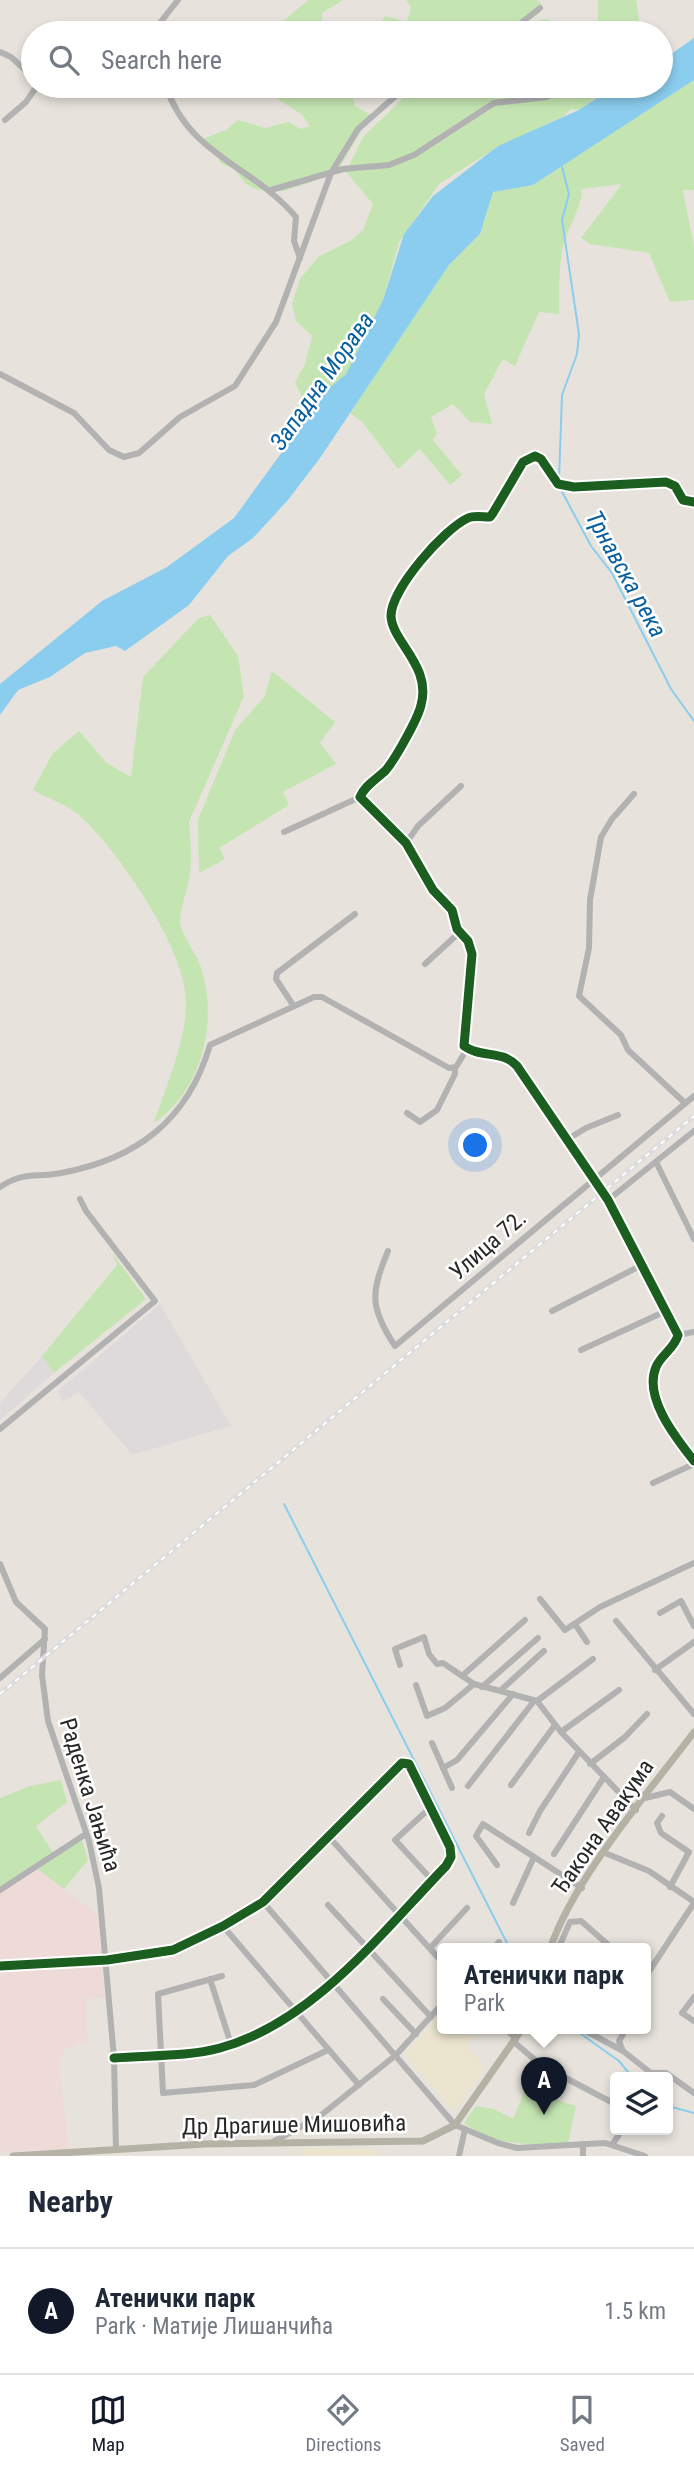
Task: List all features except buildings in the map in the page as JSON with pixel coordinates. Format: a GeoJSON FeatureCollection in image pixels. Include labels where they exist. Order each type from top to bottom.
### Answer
{"type":"FeatureCollection","features":[{"type":"Feature","properties":{"kind":"main road","name":"Ђакона Авакума"},"geometry":{"type":"LineString","coordinates":[[553,1943],[561,1923],[605,1853],[694,1732]]}},
{"type":"Feature","properties":{"kind":"main road","name":"Др Драгише Мишовића"},"geometry":{"type":"LineString","coordinates":[[13,2156],[271,2143],[413,2143],[435,2137],[455,2124],[519,2034]]}},
{"type":"Feature","properties":{"kind":"street"},"geometry":{"type":"LineString","coordinates":[[161,21],[178,0]]}},
{"type":"Feature","properties":{"kind":"street"},"geometry":{"type":"LineString","coordinates":[[520,21],[540,8]]}},
{"type":"Feature","properties":{"kind":"street"},"geometry":{"type":"LineString","coordinates":[[0,52],[21,66]]}},
{"type":"Feature","properties":{"kind":"street"},"geometry":{"type":"LineString","coordinates":[[5,120],[29,98]]}},
{"type":"Feature","properties":{"kind":"street"},"geometry":{"type":"LineString","coordinates":[[171,98],[181,121],[196,138],[271,190],[296,217],[294,241],[300,260]]}},
{"type":"Feature","properties":{"kind":"street"},"geometry":{"type":"LineString","coordinates":[[0,374],[78,416],[114,453],[134,456],[170,424],[239,382],[276,322],[331,173],[358,130],[394,98]]}},
{"type":"Feature","properties":{"kind":"street"},"geometry":{"type":"LineString","coordinates":[[271,190],[331,173],[404,159],[494,103],[538,98]]}},
{"type":"Feature","properties":{"kind":"street"},"geometry":{"type":"LineString","coordinates":[[284,832],[360,797],[387,769],[421,705],[423,687],[416,664],[395,630],[391,618],[404,586],[434,545],[468,518],[489,517],[528,458],[535,456],[541,459],[561,484],[574,487],[666,482],[675,486],[683,500],[694,502]]}},
{"type":"Feature","properties":{"kind":"street"},"geometry":{"type":"LineString","coordinates":[[406,843],[418,826],[461,786]]}},
{"type":"Feature","properties":{"kind":"street"},"geometry":{"type":"LineString","coordinates":[[634,794],[612,819],[601,838],[590,900],[589,948],[579,996],[621,1035],[628,1050],[685,1103]]}},
{"type":"Feature","properties":{"kind":"street"},"geometry":{"type":"LineString","coordinates":[[360,797],[406,843],[433,890],[452,911],[460,932],[468,941],[472,954],[464,1041],[467,1049]]}},
{"type":"Feature","properties":{"kind":"street"},"geometry":{"type":"LineString","coordinates":[[293,1005],[276,979],[277,973],[355,914]]}},
{"type":"Feature","properties":{"kind":"street"},"geometry":{"type":"LineString","coordinates":[[425,964],[460,932]]}},
{"type":"Feature","properties":{"kind":"street"},"geometry":{"type":"LineString","coordinates":[[0,1187],[15,1177],[61,1173],[137,1146],[168,1123],[189,1096],[198,1082],[210,1045],[293,1005],[322,997],[454,1069]]}},
{"type":"Feature","properties":{"kind":"street"},"geometry":{"type":"LineString","coordinates":[[407,1113],[420,1122],[431,1116],[467,1049]]}},
{"type":"Feature","properties":{"kind":"street"},"geometry":{"type":"LineString","coordinates":[[467,1049],[510,1059],[608,1200],[678,1335]]}},
{"type":"Feature","properties":{"kind":"street","name":"Улица 72."},"geometry":{"type":"LineString","coordinates":[[388,1251],[375,1283],[373,1301],[395,1346],[694,1096]]}},
{"type":"Feature","properties":{"kind":"street"},"geometry":{"type":"LineString","coordinates":[[568,1139],[592,1125],[618,1115]]}},
{"type":"Feature","properties":{"kind":"street"},"geometry":{"type":"LineString","coordinates":[[608,1200],[694,1130]]}},
{"type":"Feature","properties":{"kind":"street"},"geometry":{"type":"LineString","coordinates":[[656,1162],[694,1239]]}},
{"type":"Feature","properties":{"kind":"street"},"geometry":{"type":"LineString","coordinates":[[0,1429],[155,1301],[86,1211],[80,1199]]}},
{"type":"Feature","properties":{"kind":"street"},"geometry":{"type":"LineString","coordinates":[[552,1311],[642,1265]]}},
{"type":"Feature","properties":{"kind":"street"},"geometry":{"type":"LineString","coordinates":[[581,1350],[666,1311]]}},
{"type":"Feature","properties":{"kind":"street"},"geometry":{"type":"LineString","coordinates":[[653,1483],[694,1462],[671,1429],[656,1394],[656,1366],[678,1335],[694,1332]]}},
{"type":"Feature","properties":{"kind":"street"},"geometry":{"type":"LineString","coordinates":[[540,1599],[563,1629],[600,1607],[694,1563]]}},
{"type":"Feature","properties":{"kind":"street","name":"Раденка Јањића"},"geometry":{"type":"LineString","coordinates":[[0,1564],[16,1602],[44,1629],[42,1675],[48,1721],[86,1834],[99,1888],[114,2058],[116,2150]]}},
{"type":"Feature","properties":{"kind":"street"},"geometry":{"type":"LineString","coordinates":[[660,1613],[681,1601],[694,1626]]}},
{"type":"Feature","properties":{"kind":"street"},"geometry":{"type":"LineString","coordinates":[[462,1676],[525,1620]]}},
{"type":"Feature","properties":{"kind":"street"},"geometry":{"type":"LineString","coordinates":[[616,1621],[654,1670],[694,1714]]}},
{"type":"Feature","properties":{"kind":"street"},"geometry":{"type":"LineString","coordinates":[[575,1624],[587,1642]]}},
{"type":"Feature","properties":{"kind":"street"},"geometry":{"type":"LineString","coordinates":[[400,1665],[395,1649],[424,1637],[433,1660],[478,1685],[536,1701],[590,1764],[636,1810]]}},
{"type":"Feature","properties":{"kind":"street"},"geometry":{"type":"LineString","coordinates":[[416,1685],[426,1716],[445,1708],[538,1638]]}},
{"type":"Feature","properties":{"kind":"street"},"geometry":{"type":"LineString","coordinates":[[0,1677],[45,1639]]}},
{"type":"Feature","properties":{"kind":"street"},"geometry":{"type":"LineString","coordinates":[[654,1670],[694,1642]]}},
{"type":"Feature","properties":{"kind":"street"},"geometry":{"type":"LineString","coordinates":[[501,1690],[544,1651]]}},
{"type":"Feature","properties":{"kind":"street"},"geometry":{"type":"LineString","coordinates":[[468,1786],[536,1701],[593,1659]]}},
{"type":"Feature","properties":{"kind":"street"},"geometry":{"type":"LineString","coordinates":[[561,1732],[619,1690]]}},
{"type":"Feature","properties":{"kind":"street"},"geometry":{"type":"LineString","coordinates":[[443,1768],[457,1760],[513,1694]]}},
{"type":"Feature","properties":{"kind":"street"},"geometry":{"type":"LineString","coordinates":[[590,1764],[625,1737],[647,1714]]}},
{"type":"Feature","properties":{"kind":"street"},"geometry":{"type":"LineString","coordinates":[[511,1785],[555,1725]]}},
{"type":"Feature","properties":{"kind":"street"},"geometry":{"type":"LineString","coordinates":[[432,1743],[452,1788]]}},
{"type":"Feature","properties":{"kind":"street"},"geometry":{"type":"LineString","coordinates":[[529,1833],[540,1811],[579,1752]]}},
{"type":"Feature","properties":{"kind":"street"},"geometry":{"type":"LineString","coordinates":[[0,1966],[107,1960],[173,1950],[223,1926],[263,1902],[405,1762],[414,1772],[451,1853],[449,1861],[367,1947],[295,2011],[248,2038],[205,2051],[114,2058]]}},
{"type":"Feature","properties":{"kind":"street"},"geometry":{"type":"LineString","coordinates":[[554,1854],[604,1777]]}},
{"type":"Feature","properties":{"kind":"street"},"geometry":{"type":"LineString","coordinates":[[645,1798],[670,1792],[694,1809]]}},
{"type":"Feature","properties":{"kind":"street"},"geometry":{"type":"LineString","coordinates":[[431,1807],[396,1840],[432,1880]]}},
{"type":"Feature","properties":{"kind":"street"},"geometry":{"type":"LineString","coordinates":[[662,1816],[657,1824],[660,1831],[689,1852],[670,1887]]}},
{"type":"Feature","properties":{"kind":"street"},"geometry":{"type":"LineString","coordinates":[[497,1865],[476,1836],[483,1824],[582,1888]]}},
{"type":"Feature","properties":{"kind":"street"},"geometry":{"type":"LineString","coordinates":[[0,1890],[86,1834]]}},
{"type":"Feature","properties":{"kind":"street"},"geometry":{"type":"LineString","coordinates":[[329,1837],[437,1956]]}},
{"type":"Feature","properties":{"kind":"street"},"geometry":{"type":"LineString","coordinates":[[605,1853],[649,1871],[694,1903],[651,1969]]}},
{"type":"Feature","properties":{"kind":"street"},"geometry":{"type":"LineString","coordinates":[[513,1903],[534,1857]]}},
{"type":"Feature","properties":{"kind":"street"},"geometry":{"type":"LineString","coordinates":[[263,1902],[455,2124],[507,2146],[545,2152],[583,2144],[612,2145],[629,2153],[645,2156]]}},
{"type":"Feature","properties":{"kind":"street"},"geometry":{"type":"LineString","coordinates":[[328,1905],[431,2017]]}},
{"type":"Feature","properties":{"kind":"street"},"geometry":{"type":"LineString","coordinates":[[430,1948],[467,1908]]}},
{"type":"Feature","properties":{"kind":"street"},"geometry":{"type":"LineString","coordinates":[[561,1943],[570,1922],[580,1921],[606,1943]]}},
{"type":"Feature","properties":{"kind":"street"},"geometry":{"type":"LineString","coordinates":[[223,1926],[359,2085]]}},
{"type":"Feature","properties":{"kind":"street"},"geometry":{"type":"LineString","coordinates":[[222,1976],[158,1994],[163,2093],[254,2085],[328,2050]]}},
{"type":"Feature","properties":{"kind":"street"},"geometry":{"type":"LineString","coordinates":[[210,1979],[231,2044]]}},
{"type":"Feature","properties":{"kind":"street"},"geometry":{"type":"LineString","coordinates":[[694,1997],[682,2013],[694,2021]]}},
{"type":"Feature","properties":{"kind":"street"},"geometry":{"type":"LineString","coordinates":[[383,1998],[416,2034]]}},
{"type":"Feature","properties":{"kind":"street"},"geometry":{"type":"LineString","coordinates":[[271,2143],[320,2116],[359,2085],[396,2055],[437,2010]]}},
{"type":"Feature","properties":{"kind":"street"},"geometry":{"type":"LineString","coordinates":[[510,2034],[541,2065],[610,2101]]}},
{"type":"Feature","properties":{"kind":"street"},"geometry":{"type":"LineString","coordinates":[[591,2034],[623,2051],[651,2073],[666,2073],[694,2093]]}},
{"type":"Feature","properties":{"kind":"street"},"geometry":{"type":"LineString","coordinates":[[623,2034],[619,2040],[623,2051]]}},
{"type":"Feature","properties":{"kind":"street"},"geometry":{"type":"LineString","coordinates":[[295,2129],[297,2143]]}},
{"type":"Feature","properties":{"kind":"street"},"geometry":{"type":"LineString","coordinates":[[459,2156],[465,2129]]}},
{"type":"Feature","properties":{"kind":"street"},"geometry":{"type":"LineString","coordinates":[[612,2145],[619,2135]]}},
{"type":"Feature","properties":{"kind":"street"},"geometry":{"type":"LineString","coordinates":[[583,2144],[583,2156]]}},
{"type":"Feature","properties":{"kind":"shaded area"},"geometry":{"type":"Polygon","coordinates":[[[160,1304],[231,1426],[132,1455],[79,1392],[63,1402],[57,1392],[160,1304]]]}},
{"type":"Feature","properties":{"kind":"shaded area"},"geometry":{"type":"Polygon","coordinates":[[[42,1356],[54,1373],[0,1420],[0,1403],[42,1356]]]}},
{"type":"Feature","properties":{"kind":"shaded area"},"geometry":{"type":"Polygon","coordinates":[[[36,1868],[97,1914],[105,1998],[85,1999],[88,2044],[78,2043],[64,2051],[59,2066],[69,2149],[0,2152],[0,1892],[36,1868]]]}},
{"type":"Feature","properties":{"kind":"shaded area"},"geometry":{"type":"Polygon","coordinates":[[[437,2018],[437,2034],[474,2034],[467,2048],[487,2067],[454,2112],[406,2056],[406,2052],[437,2018]]]}},
{"type":"Feature","properties":{"kind":"shaded area"},"geometry":{"type":"Polygon","coordinates":[[[301,2148],[379,2149],[377,2156],[302,2156],[301,2148]]]}},
{"type":"Feature","properties":{"kind":"green space"},"geometry":{"type":"Polygon","coordinates":[[[308,0],[343,0],[322,13],[322,21],[284,21],[308,0]]]}},
{"type":"Feature","properties":{"kind":"green space"},"geometry":{"type":"Polygon","coordinates":[[[406,0],[537,0],[542,5],[540,13],[528,21],[407,21],[411,8],[406,0]]]}},
{"type":"Feature","properties":{"kind":"green space"},"geometry":{"type":"Polygon","coordinates":[[[598,0],[636,0],[639,21],[598,21],[598,0]]]}},
{"type":"Feature","properties":{"kind":"green space"},"geometry":{"type":"Polygon","coordinates":[[[385,16],[403,21],[382,21],[385,16]]]}},
{"type":"Feature","properties":{"kind":"green space"},"geometry":{"type":"Polygon","coordinates":[[[694,80],[694,190],[683,190],[694,247],[694,300],[670,302],[649,253],[590,244],[581,238],[622,184],[582,189],[561,255],[559,314],[539,312],[515,366],[503,359],[484,394],[492,424],[470,422],[453,404],[431,417],[437,433],[433,440],[462,475],[450,485],[420,449],[398,469],[363,423],[350,413],[449,265],[480,234],[493,192],[533,185],[666,98],[673,98],[673,94],[694,80]]]}},
{"type":"Feature","properties":{"kind":"green space"},"geometry":{"type":"Polygon","coordinates":[[[277,98],[353,98],[355,106],[371,115],[338,170],[283,191],[258,190],[246,184],[234,169],[220,163],[217,155],[200,140],[226,130],[238,120],[265,128],[288,122],[301,129],[310,126],[302,115],[277,98]]]}},
{"type":"Feature","properties":{"kind":"green space"},"geometry":{"type":"Polygon","coordinates":[[[404,98],[595,98],[580,110],[571,109],[563,117],[499,146],[439,184],[399,242],[383,300],[346,374],[328,389],[304,420],[295,417],[296,407],[303,400],[295,382],[305,364],[312,336],[296,321],[292,304],[300,279],[318,257],[352,240],[363,230],[373,204],[346,172],[363,137],[404,98]]]}},
{"type":"Feature","properties":{"kind":"green space"},"geometry":{"type":"Polygon","coordinates":[[[210,615],[238,656],[244,696],[189,822],[190,873],[180,922],[202,971],[206,992],[208,1013],[202,1055],[184,1093],[154,1123],[179,1050],[185,1019],[184,982],[176,957],[148,903],[96,832],[75,812],[33,790],[53,753],[79,731],[107,763],[131,777],[143,677],[199,618],[210,615]]]}},
{"type":"Feature","properties":{"kind":"green space"},"geometry":{"type":"Polygon","coordinates":[[[272,671],[335,722],[320,743],[336,764],[283,792],[289,805],[219,848],[225,859],[199,873],[198,820],[235,730],[265,696],[272,671]]]}},
{"type":"Feature","properties":{"kind":"green space"},"geometry":{"type":"Polygon","coordinates":[[[112,1253],[146,1299],[54,1373],[42,1356],[117,1265],[112,1253]]]}},
{"type":"Feature","properties":{"kind":"green space"},"geometry":{"type":"Polygon","coordinates":[[[61,1780],[67,1802],[36,1826],[54,1854],[80,1834],[88,1860],[64,1889],[36,1868],[0,1892],[0,1798],[30,1786],[61,1780]]]}},
{"type":"Feature","properties":{"kind":"green space"},"geometry":{"type":"Polygon","coordinates":[[[525,2090],[576,2106],[568,2143],[514,2143],[489,2137],[464,2123],[476,2106],[494,2109],[513,2119],[525,2090]]]}},
{"type":"Feature","properties":{"kind":"water"},"geometry":{"type":"Polygon","coordinates":[[[694,38],[694,80],[673,94],[673,53],[694,38]]]}},
{"type":"Feature","properties":{"kind":"water"},"geometry":{"type":"Polygon","coordinates":[[[597,98],[666,98],[533,185],[493,192],[480,234],[449,265],[320,458],[288,500],[253,538],[228,556],[189,605],[125,651],[116,646],[85,653],[50,677],[18,690],[0,715],[0,684],[102,601],[167,567],[234,518],[328,389],[346,374],[383,300],[404,234],[433,196],[498,146],[579,110],[597,98]]]}},
{"type":"Feature","properties":{"kind":"waterway","name":"Трнавска река"},"geometry":{"type":"LineString","coordinates":[[559,480],[562,395],[577,354],[579,334],[562,220],[569,194],[562,167]]}},
{"type":"Feature","properties":{"kind":"waterway","name":"Трнавска река"},"geometry":{"type":"LineString","coordinates":[[559,486],[591,546],[612,573],[671,689],[694,721]]}},
{"type":"Feature","properties":{"kind":"waterway"},"geometry":{"type":"LineString","coordinates":[[284,1504],[507,1943]]}},
{"type":"Feature","properties":{"kind":"waterway"},"geometry":{"type":"LineString","coordinates":[[581,2034],[619,2061],[628,2072]]}},
{"type":"Feature","properties":{"kind":"waterway"},"geometry":{"type":"LineString","coordinates":[[673,2107],[694,2113]]}},
{"type":"Feature","properties":{"kind":"railway"},"geometry":{"type":"LineString","coordinates":[[0,1694],[694,1116]]}},
{"type":"Feature","properties":{"kind":"cycle path"},"geometry":{"type":"LineString","coordinates":[[694,502],[683,500],[675,486],[666,482],[574,487],[558,484],[541,459],[535,456],[523,462],[490,517],[470,517],[446,534],[420,561],[393,604],[393,626],[421,678],[421,705],[411,729],[390,765],[360,797],[406,843],[433,890],[452,910],[457,929],[468,941],[472,954],[464,1046],[470,1050],[505,1058],[517,1066],[608,1200],[678,1335],[656,1367],[654,1392],[664,1417],[694,1461]]}},
{"type":"Feature","properties":{"kind":"cycle path"},"geometry":{"type":"LineString","coordinates":[[0,1966],[107,1960],[173,1950],[223,1926],[263,1902],[402,1763],[409,1764],[450,1847],[451,1857],[446,1866],[371,1946],[316,1997],[254,2036],[207,2051],[114,2058]]}},
{"type":"Feature","properties":{"kind":"place","name":"Атенички парк"},"geometry":{"type":"Point","coordinates":[544,2115]}},
{"type":"Feature","properties":{"kind":"water label","name":"Западна Морава"},"geometry":{"type":"Point","coordinates":[322,381]}}]}
